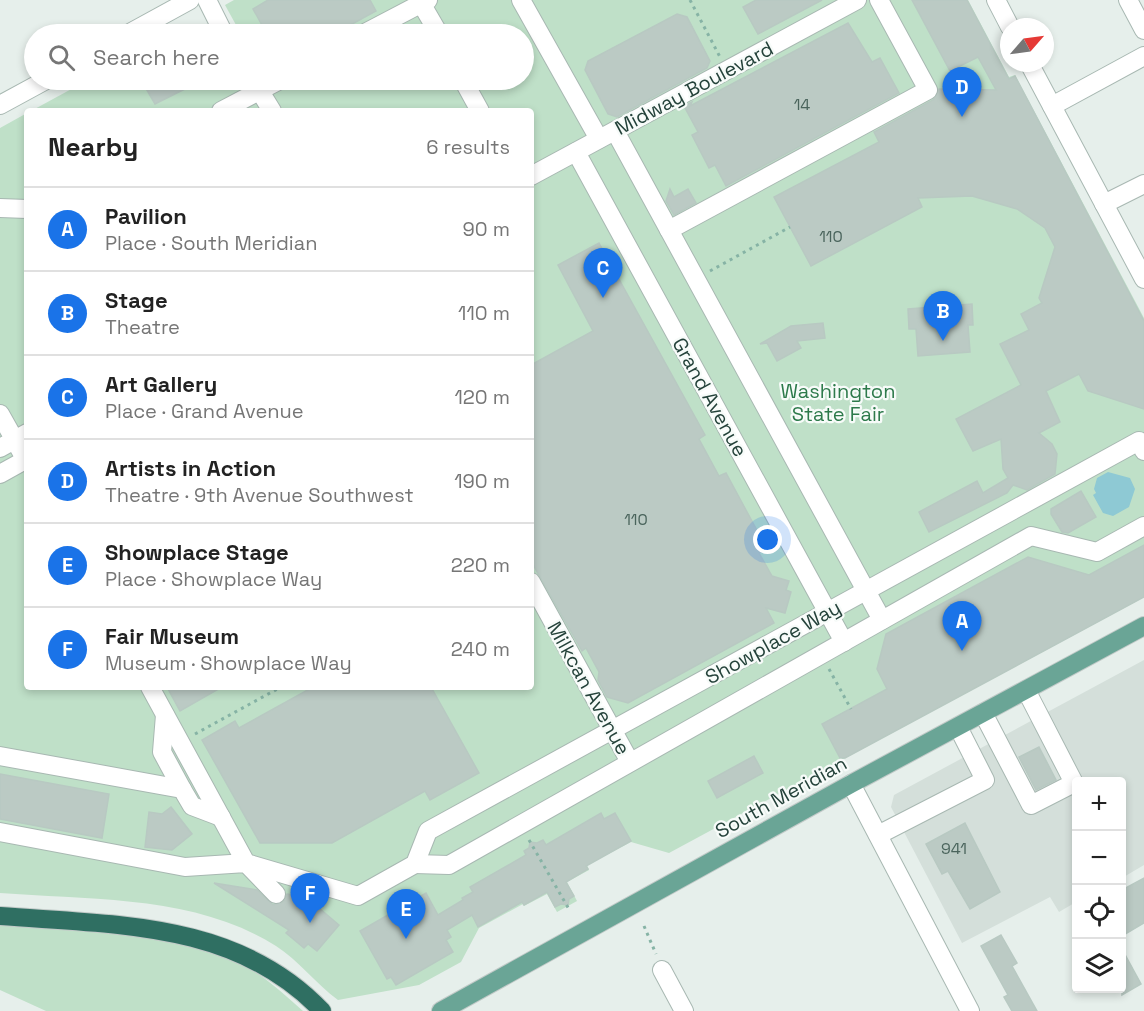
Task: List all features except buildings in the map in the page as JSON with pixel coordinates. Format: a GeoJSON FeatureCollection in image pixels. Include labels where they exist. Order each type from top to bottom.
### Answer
{"type":"FeatureCollection","features":[{"type":"Feature","properties":{"kind":"highway"},"geometry":{"type":"LineString","coordinates":[[0,916],[155,928],[191,935],[255,961],[300,991],[322,1011]]}},
{"type":"Feature","properties":{"kind":"main road","name":"South Meridian"},"geometry":{"type":"LineString","coordinates":[[441,1011],[850,784],[1144,626]]}},
{"type":"Feature","properties":{"kind":"street"},"geometry":{"type":"LineString","coordinates":[[146,24],[190,0]]}},
{"type":"Feature","properties":{"kind":"street"},"geometry":{"type":"LineString","coordinates":[[207,0],[219,24]]}},
{"type":"Feature","properties":{"kind":"street"},"geometry":{"type":"LineString","coordinates":[[521,0],[669,230],[882,620]]}},
{"type":"Feature","properties":{"kind":"street","name":"Midway Boulevard"},"geometry":{"type":"LineString","coordinates":[[534,174],[857,0]]}},
{"type":"Feature","properties":{"kind":"street"},"geometry":{"type":"LineString","coordinates":[[669,230],[928,90],[879,0]]}},
{"type":"Feature","properties":{"kind":"street"},"geometry":{"type":"LineString","coordinates":[[996,0],[1005,18]]}},
{"type":"Feature","properties":{"kind":"street"},"geometry":{"type":"LineString","coordinates":[[1128,0],[1144,30]]}},
{"type":"Feature","properties":{"kind":"street"},"geometry":{"type":"LineString","coordinates":[[382,24],[425,1],[434,24]]}},
{"type":"Feature","properties":{"kind":"street"},"geometry":{"type":"LineString","coordinates":[[1052,106],[1144,56]]}},
{"type":"Feature","properties":{"kind":"street"},"geometry":{"type":"LineString","coordinates":[[1034,72],[1144,279]]}},
{"type":"Feature","properties":{"kind":"street"},"geometry":{"type":"LineString","coordinates":[[0,105],[28,90]]}},
{"type":"Feature","properties":{"kind":"street"},"geometry":{"type":"LineString","coordinates":[[226,108],[250,90]]}},
{"type":"Feature","properties":{"kind":"street"},"geometry":{"type":"LineString","coordinates":[[260,90],[270,108]]}},
{"type":"Feature","properties":{"kind":"street"},"geometry":{"type":"LineString","coordinates":[[468,90],[478,108]]}},
{"type":"Feature","properties":{"kind":"street","name":"Grand Avenue"},"geometry":{"type":"LineString","coordinates":[[576,152],[844,642]]}},
{"type":"Feature","properties":{"kind":"street"},"geometry":{"type":"LineString","coordinates":[[1104,204],[1144,184]]}},
{"type":"Feature","properties":{"kind":"street"},"geometry":{"type":"LineString","coordinates":[[0,208],[24,209]]}},
{"type":"Feature","properties":{"kind":"street"},"geometry":{"type":"LineString","coordinates":[[0,414],[24,455]]}},
{"type":"Feature","properties":{"kind":"street","name":"Showplace Way"},"geometry":{"type":"LineString","coordinates":[[1144,451],[1138,441],[428,831],[415,864],[449,865],[1031,536],[1097,552],[1144,526]]}},
{"type":"Feature","properties":{"kind":"street"},"geometry":{"type":"LineString","coordinates":[[0,474],[24,462]]}},
{"type":"Feature","properties":{"kind":"street","name":"Milkcan Avenue"},"geometry":{"type":"LineString","coordinates":[[534,587],[630,762]]}},
{"type":"Feature","properties":{"kind":"street"},"geometry":{"type":"LineString","coordinates":[[152,690],[246,863],[276,894]]}},
{"type":"Feature","properties":{"kind":"street"},"geometry":{"type":"LineString","coordinates":[[983,713],[1032,805],[1074,783],[1026,690]]}},
{"type":"Feature","properties":{"kind":"street"},"geometry":{"type":"LineString","coordinates":[[165,715],[162,752],[182,789],[192,806],[221,817]]}},
{"type":"Feature","properties":{"kind":"street"},"geometry":{"type":"LineString","coordinates":[[878,835],[985,780],[958,727]]}},
{"type":"Feature","properties":{"kind":"street"},"geometry":{"type":"LineString","coordinates":[[0,756],[182,789]]}},
{"type":"Feature","properties":{"kind":"street"},"geometry":{"type":"LineString","coordinates":[[850,784],[970,1011]]}},
{"type":"Feature","properties":{"kind":"street"},"geometry":{"type":"LineString","coordinates":[[0,832],[185,867],[246,863],[358,896],[415,864]]}},
{"type":"Feature","properties":{"kind":"street"},"geometry":{"type":"LineString","coordinates":[[662,969],[684,1011]]}},
{"type":"Feature","properties":{"kind":"path"},"geometry":{"type":"LineString","coordinates":[[690,0],[727,70]]}},
{"type":"Feature","properties":{"kind":"path"},"geometry":{"type":"LineString","coordinates":[[695,279],[790,227]]}},
{"type":"Feature","properties":{"kind":"path"},"geometry":{"type":"LineString","coordinates":[[821,655],[851,709]]}},
{"type":"Feature","properties":{"kind":"path"},"geometry":{"type":"LineString","coordinates":[[180,742],[275,690]]}},
{"type":"Feature","properties":{"kind":"path"},"geometry":{"type":"LineString","coordinates":[[521,825],[570,911]]}},
{"type":"Feature","properties":{"kind":"shaded area"},"geometry":{"type":"Polygon","coordinates":[[[1144,660],[1144,865],[1126,876],[1126,777],[1072,777],[1072,904],[1059,912],[1050,897],[962,943],[891,807],[894,795],[1144,660]]]}},
{"type":"Feature","properties":{"kind":"green space","name":"Washington State Fair"},"geometry":{"type":"Polygon","coordinates":[[[234,0],[968,0],[1000,60],[1000,72],[1006,72],[1009,77],[1015,75],[1144,318],[1144,597],[669,853],[631,842],[587,865],[589,870],[567,882],[577,901],[557,912],[547,894],[524,906],[523,904],[479,928],[461,962],[419,985],[338,1000],[276,946],[245,929],[212,917],[142,903],[0,893],[0,128],[24,115],[24,690],[534,690],[534,108],[37,108],[70,90],[534,90],[534,24],[235,24],[225,5],[234,0]]]}},
{"type":"Feature","properties":{"kind":"green space"},"geometry":{"type":"Polygon","coordinates":[[[0,924],[126,933],[189,944],[219,953],[246,966],[268,981],[303,1011],[46,1011],[0,990],[0,924]]]}},
{"type":"Feature","properties":{"kind":"water"},"geometry":{"type":"Polygon","coordinates":[[[1108,472],[1130,478],[1135,489],[1129,507],[1113,516],[1103,513],[1093,495],[1096,493],[1094,489],[1097,478],[1108,472]]]}},
{"type":"Feature","properties":{"kind":"place","name":"Artists in Action"},"geometry":{"type":"Point","coordinates":[962,117]}},
{"type":"Feature","properties":{"kind":"place","name":"Art Gallery"},"geometry":{"type":"Point","coordinates":[603,298]}},
{"type":"Feature","properties":{"kind":"place","name":"Stage"},"geometry":{"type":"Point","coordinates":[943,341]}},
{"type":"Feature","properties":{"kind":"place","name":"Pavilion"},"geometry":{"type":"Point","coordinates":[962,651]}},
{"type":"Feature","properties":{"kind":"place","name":"Fair Museum"},"geometry":{"type":"Point","coordinates":[310,923]}},
{"type":"Feature","properties":{"kind":"place","name":"Showplace Stage"},"geometry":{"type":"Point","coordinates":[406,939]}}]}
